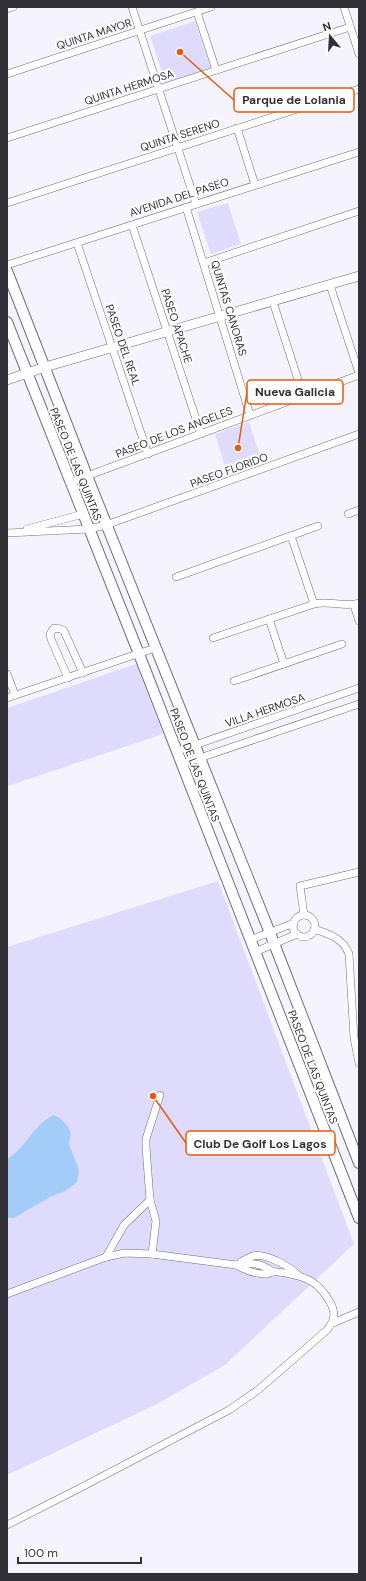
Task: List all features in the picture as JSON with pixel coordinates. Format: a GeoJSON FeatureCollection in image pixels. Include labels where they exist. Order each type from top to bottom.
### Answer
{"type":"FeatureCollection","features":[{"type":"Feature","properties":{"kind":"main road","name":"PASEO DE LAS QUINTAS"},"geometry":{"type":"LineString","coordinates":[[7,271],[155,648],[275,943],[359,1163]]}},
{"type":"Feature","properties":{"kind":"main road","name":"PASEO DE LAS QUINTAS"},"geometry":{"type":"LineString","coordinates":[[7,322],[178,751],[359,1218]]}},
{"type":"Feature","properties":{"kind":"street"},"geometry":{"type":"LineString","coordinates":[[7,9],[12,7]]}},
{"type":"Feature","properties":{"kind":"street"},"geometry":{"type":"LineString","coordinates":[[132,7],[196,204]]}},
{"type":"Feature","properties":{"kind":"street","name":"QUINTA MAYOR"},"geometry":{"type":"LineString","coordinates":[[7,74],[211,7]]}},
{"type":"Feature","properties":{"kind":"street"},"geometry":{"type":"LineString","coordinates":[[344,7],[359,54]]}},
{"type":"Feature","properties":{"kind":"street"},"geometry":{"type":"LineString","coordinates":[[197,12],[216,70]]}},
{"type":"Feature","properties":{"kind":"street","name":"QUINTA HERMOSA"},"geometry":{"type":"LineString","coordinates":[[7,138],[350,27]]}},
{"type":"Feature","properties":{"kind":"street","name":"QUINTA SERENO"},"geometry":{"type":"LineString","coordinates":[[7,203],[359,88]]}},
{"type":"Feature","properties":{"kind":"street"},"geometry":{"type":"LineString","coordinates":[[237,128],[255,185]]}},
{"type":"Feature","properties":{"kind":"street","name":"AVENIDA DEL PASEO"},"geometry":{"type":"LineString","coordinates":[[7,266],[359,152]]}},
{"type":"Feature","properties":{"kind":"street","name":"QUINTAS CANORAS"},"geometry":{"type":"LineString","coordinates":[[186,208],[250,415]]}},
{"type":"Feature","properties":{"kind":"street"},"geometry":{"type":"LineString","coordinates":[[204,263],[359,211]]}},
{"type":"Feature","properties":{"kind":"street","name":"PASEO APACHE"},"geometry":{"type":"LineString","coordinates":[[132,225],[201,434]]}},
{"type":"Feature","properties":{"kind":"street","name":"PASEO DEL REAL"},"geometry":{"type":"LineString","coordinates":[[77,243],[148,454]]}},
{"type":"Feature","properties":{"kind":"street"},"geometry":{"type":"LineString","coordinates":[[7,380],[45,367],[359,276]]}},
{"type":"Feature","properties":{"kind":"street"},"geometry":{"type":"LineString","coordinates":[[330,284],[359,374]]}},
{"type":"Feature","properties":{"kind":"street"},"geometry":{"type":"LineString","coordinates":[[273,302],[303,395]]}},
{"type":"Feature","properties":{"kind":"street","name":"PASEO DE LOS ANGELES"},"geometry":{"type":"LineString","coordinates":[[71,482],[359,374]]}},
{"type":"Feature","properties":{"kind":"street","name":"PASEO FLORIDO"},"geometry":{"type":"LineString","coordinates":[[10,533],[89,529],[106,525],[359,434]]}},
{"type":"Feature","properties":{"kind":"street"},"geometry":{"type":"LineString","coordinates":[[348,514],[359,510]]}},
{"type":"Feature","properties":{"kind":"street"},"geometry":{"type":"LineString","coordinates":[[10,533],[83,514]]}},
{"type":"Feature","properties":{"kind":"street"},"geometry":{"type":"LineString","coordinates":[[176,577],[318,526]]}},
{"type":"Feature","properties":{"kind":"street"},"geometry":{"type":"LineString","coordinates":[[291,536],[314,604]]}},
{"type":"Feature","properties":{"kind":"street"},"geometry":{"type":"LineString","coordinates":[[213,638],[314,604],[329,602],[356,604],[359,621]]}},
{"type":"Feature","properties":{"kind":"street"},"geometry":{"type":"LineString","coordinates":[[269,619],[284,664]]}},
{"type":"Feature","properties":{"kind":"street"},"geometry":{"type":"LineString","coordinates":[[68,678],[51,640],[50,634],[54,628],[61,628],[64,631],[83,673]]}},
{"type":"Feature","properties":{"kind":"street"},"geometry":{"type":"LineString","coordinates":[[234,681],[342,644]]}},
{"type":"Feature","properties":{"kind":"street"},"geometry":{"type":"LineString","coordinates":[[7,698],[155,648]]}},
{"type":"Feature","properties":{"kind":"street"},"geometry":{"type":"LineString","coordinates":[[7,674],[15,696]]}},
{"type":"Feature","properties":{"kind":"street","name":"VILLA HERMOSA"},"geometry":{"type":"LineString","coordinates":[[178,751],[359,688]]}},
{"type":"Feature","properties":{"kind":"street"},"geometry":{"type":"LineString","coordinates":[[182,764],[359,704]]}},
{"type":"Feature","properties":{"kind":"street"},"geometry":{"type":"LineString","coordinates":[[304,915],[300,886],[359,872]]}},
{"type":"Feature","properties":{"kind":"street"},"geometry":{"type":"LineString","coordinates":[[250,940],[294,923],[298,917],[304,915],[309,916],[313,920],[314,929],[309,935],[305,936],[297,934],[255,952]]}},
{"type":"Feature","properties":{"kind":"street"},"geometry":{"type":"LineString","coordinates":[[294,923],[297,934]]}},
{"type":"Feature","properties":{"kind":"street"},"geometry":{"type":"LineString","coordinates":[[314,929],[341,940],[347,948],[349,954],[354,1038],[359,1063]]}},
{"type":"Feature","properties":{"kind":"street"},"geometry":{"type":"LineString","coordinates":[[152,1254],[156,1221],[150,1200],[146,1139],[160,1095]]}},
{"type":"Feature","properties":{"kind":"street"},"geometry":{"type":"LineString","coordinates":[[106,1257],[124,1225],[150,1200]]}},
{"type":"Feature","properties":{"kind":"street"},"geometry":{"type":"LineString","coordinates":[[7,1294],[106,1257],[125,1252],[236,1265],[246,1271],[266,1275],[273,1272],[299,1275]]}},
{"type":"Feature","properties":{"kind":"street"},"geometry":{"type":"LineString","coordinates":[[236,1265],[253,1256],[262,1256],[289,1266],[299,1275],[318,1286],[326,1295],[335,1314],[333,1323]]}},
{"type":"Feature","properties":{"kind":"street"},"geometry":{"type":"LineString","coordinates":[[7,1525],[87,1485],[229,1410],[258,1390],[327,1330],[333,1323],[359,1312]]}},
{"type":"Feature","properties":{"kind":"shaded area"},"geometry":{"type":"Polygon","coordinates":[[[195,21],[211,69],[166,84],[150,36],[195,21]]]}},
{"type":"Feature","properties":{"kind":"shaded area"},"geometry":{"type":"Polygon","coordinates":[[[228,203],[241,244],[211,254],[197,212],[228,203]]]}},
{"type":"Feature","properties":{"kind":"shaded area"},"geometry":{"type":"Polygon","coordinates":[[[249,422],[262,462],[228,476],[215,434],[249,422]]]}},
{"type":"Feature","properties":{"kind":"shaded area"},"geometry":{"type":"Polygon","coordinates":[[[136,664],[163,734],[8,786],[7,708],[136,664]]]}},
{"type":"Feature","properties":{"kind":"shaded area"},"geometry":{"type":"Polygon","coordinates":[[[218,881],[354,1244],[225,1365],[157,1404],[7,1475],[7,947],[218,881]]]}},
{"type":"Feature","properties":{"kind":"water"},"geometry":{"type":"Polygon","coordinates":[[[54,1115],[60,1118],[71,1133],[69,1144],[79,1173],[77,1181],[65,1191],[50,1197],[14,1218],[7,1218],[7,1159],[21,1148],[40,1124],[54,1115]]]}},
{"type":"Feature","properties":{"kind":"place","name":"Parque de Lolania"},"geometry":{"type":"Point","coordinates":[180,52]}},
{"type":"Feature","properties":{"kind":"place","name":"Nueva Galicia"},"geometry":{"type":"Point","coordinates":[238,448]}},
{"type":"Feature","properties":{"kind":"place","name":"Club De Golf Los Lagos"},"geometry":{"type":"Point","coordinates":[153,1096]}}]}
